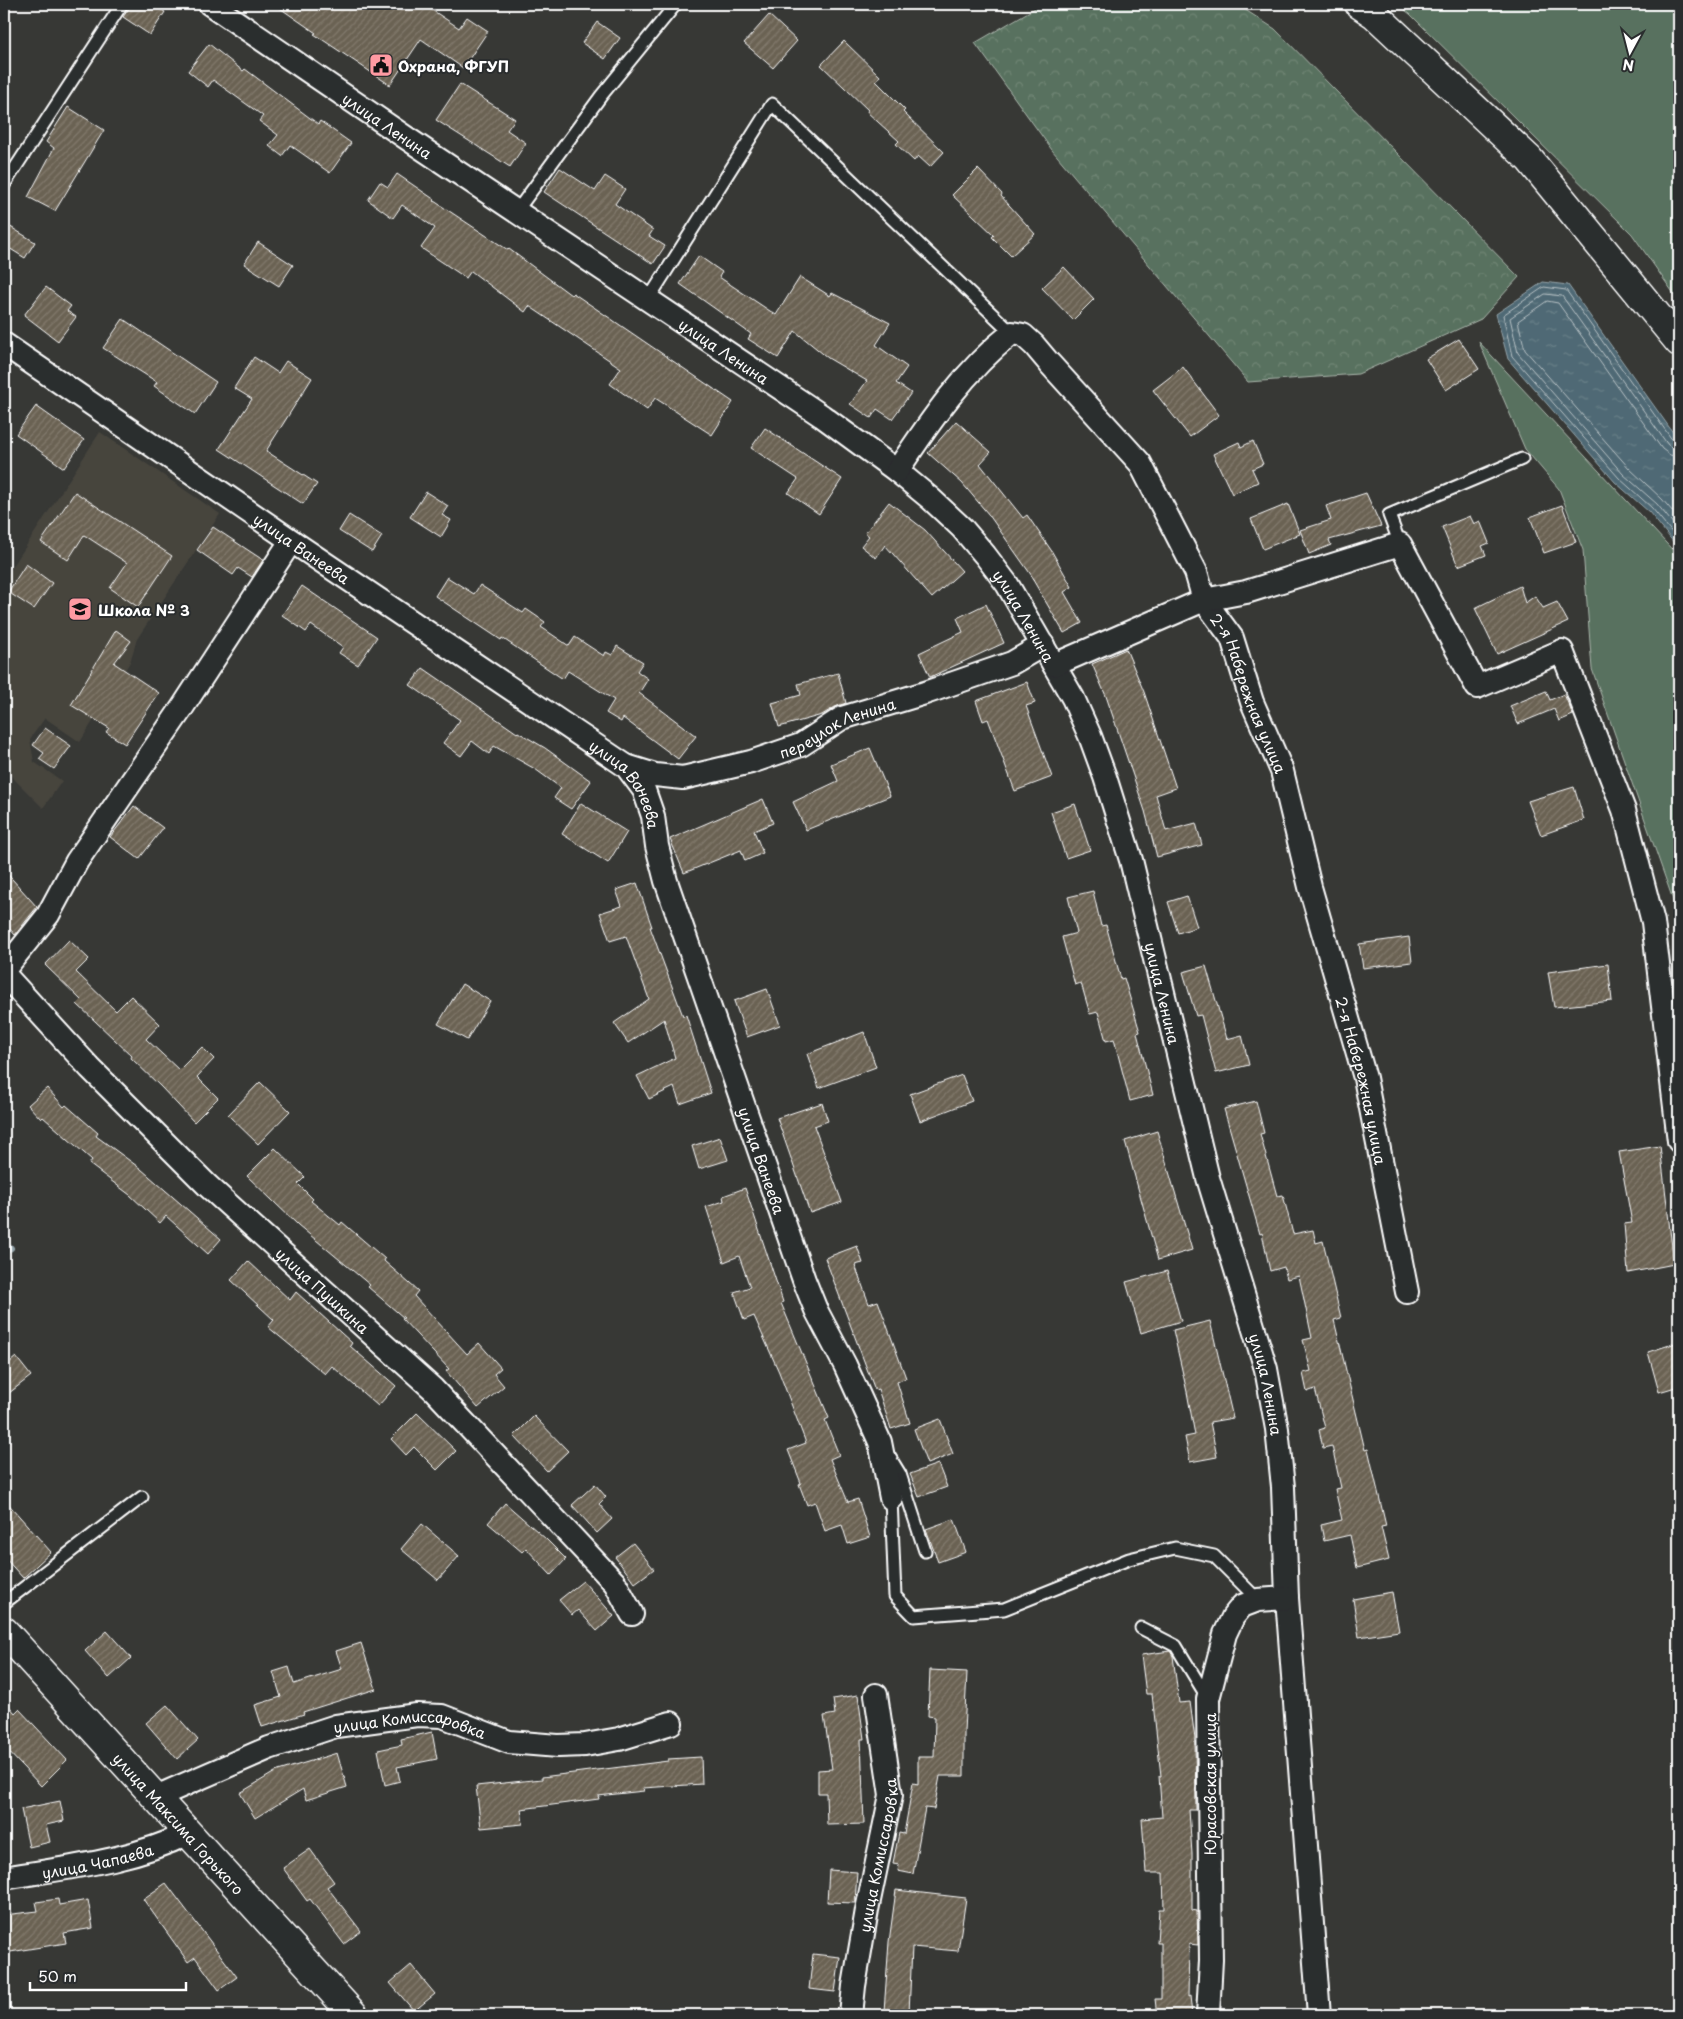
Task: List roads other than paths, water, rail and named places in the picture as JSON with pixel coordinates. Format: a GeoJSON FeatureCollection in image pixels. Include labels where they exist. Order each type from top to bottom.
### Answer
{"type":"FeatureCollection","features":[{"type":"Feature","properties":{"kind":"street","name":"улица Ленина"},"geometry":{"type":"LineString","coordinates":[[210,4],[516,212],[822,416],[897,471],[956,522],[985,555],[1007,584],[1073,698],[1090,736],[1131,860],[1208,1178],[1266,1369],[1277,1429],[1283,1487],[1287,1598],[1319,2015]]}},
{"type":"Feature","properties":{"kind":"street"},"geometry":{"type":"LineString","coordinates":[[1359,4],[1374,14],[1529,159],[1679,342]]}},
{"type":"Feature","properties":{"kind":"street"},"geometry":{"type":"LineString","coordinates":[[897,471],[923,432],[964,379],[1012,333]]}},
{"type":"Feature","properties":{"kind":"street","name":"2-я Набережная улица"},"geometry":{"type":"LineString","coordinates":[[1012,333],[1023,336],[1034,345],[1140,464],[1196,572],[1204,600],[1232,638],[1252,702],[1282,772],[1310,887],[1365,1078],[1407,1292]]}},
{"type":"Feature","properties":{"kind":"street","name":"улица Ванеева"},"geometry":{"type":"LineString","coordinates":[[4,344],[291,541],[626,766],[644,790],[653,816],[657,846],[666,881],[804,1280],[816,1310],[845,1364],[880,1442],[891,1498]]}},
{"type":"Feature","properties":{"kind":"street"},"geometry":{"type":"LineString","coordinates":[[4,970],[48,915],[77,861],[182,708],[291,541]]}},
{"type":"Feature","properties":{"kind":"street"},"geometry":{"type":"LineString","coordinates":[[1054,665],[1204,600],[1246,592],[1400,544],[1477,687],[1562,651],[1624,810],[1653,922],[1679,1141]]}},
{"type":"Feature","properties":{"kind":"street","name":"переулок Ленина"},"geometry":{"type":"LineString","coordinates":[[626,766],[655,775],[683,778],[751,762],[801,745],[842,718],[1012,664],[1043,645]]}},
{"type":"Feature","properties":{"kind":"street"},"geometry":{"type":"LineString","coordinates":[[653,816],[657,796],[670,784],[683,778]]}},
{"type":"Feature","properties":{"kind":"street","name":"улица Пушкина"},"geometry":{"type":"LineString","coordinates":[[4,974],[102,1081],[208,1186],[433,1389],[615,1583],[632,1614]]}},
{"type":"Feature","properties":{"kind":"street","name":"Юрасовская улица"},"geometry":{"type":"LineString","coordinates":[[1208,2015],[1211,1960],[1208,1699],[1225,1634],[1233,1617],[1242,1606],[1258,1600],[1287,1598]]}},
{"type":"Feature","properties":{"kind":"street","name":"улица Максима Горького"},"geometry":{"type":"LineString","coordinates":[[4,1630],[354,2015]]}},
{"type":"Feature","properties":{"kind":"street","name":"улица Комиссаровка"},"geometry":{"type":"LineString","coordinates":[[851,2015],[867,1910],[891,1794],[876,1694]]}},
{"type":"Feature","properties":{"kind":"street","name":"улица Комиссаровка"},"geometry":{"type":"LineString","coordinates":[[156,1797],[269,1748],[336,1726],[417,1715],[442,1716],[509,1742],[558,1746],[585,1745],[619,1739],[671,1723]]}},
{"type":"Feature","properties":{"kind":"street","name":"улица Чапаева"},"geometry":{"type":"LineString","coordinates":[[4,1878],[114,1858],[167,1844],[189,1833]]}},
{"type":"Feature","properties":{"kind":"lane"},"geometry":{"type":"LineString","coordinates":[[4,185],[122,4]]}},
{"type":"Feature","properties":{"kind":"lane"},"geometry":{"type":"LineString","coordinates":[[516,212],[601,96],[676,4]]}},
{"type":"Feature","properties":{"kind":"lane"},"geometry":{"type":"LineString","coordinates":[[648,300],[772,104],[1012,333]]}},
{"type":"Feature","properties":{"kind":"lane"},"geometry":{"type":"LineString","coordinates":[[1400,544],[1389,515],[1522,459]]}},
{"type":"Feature","properties":{"kind":"lane"},"geometry":{"type":"LineString","coordinates":[[880,1442],[900,1474],[925,1551]]}},
{"type":"Feature","properties":{"kind":"lane"},"geometry":{"type":"LineString","coordinates":[[4,1603],[142,1497]]}},
{"type":"Feature","properties":{"kind":"lane"},"geometry":{"type":"LineString","coordinates":[[891,1498],[894,1596],[914,1616],[1004,1609],[1129,1559],[1175,1548],[1214,1556],[1258,1600]]}},
{"type":"Feature","properties":{"kind":"lane"},"geometry":{"type":"LineString","coordinates":[[1141,1628],[1176,1646],[1208,1699]]}},
{"type":"Feature","properties":{"kind":"water"},"geometry":{"type":"Polygon","coordinates":[[[1543,282],[1568,285],[1679,441],[1679,549],[1649,512],[1615,482],[1508,359],[1496,314],[1543,282]]]}},
{"type":"Feature","properties":{"kind":"waterway"},"geometry":{"type":"LineString","coordinates":[[4,1253],[11,1248]]}},
{"type":"Feature","properties":{"kind":"place","name":"Охрана, ФГУП"},"geometry":{"type":"Point","coordinates":[381,65]}},
{"type":"Feature","properties":{"kind":"place","name":"Школа № 3"},"geometry":{"type":"Point","coordinates":[80,609]}}]}
